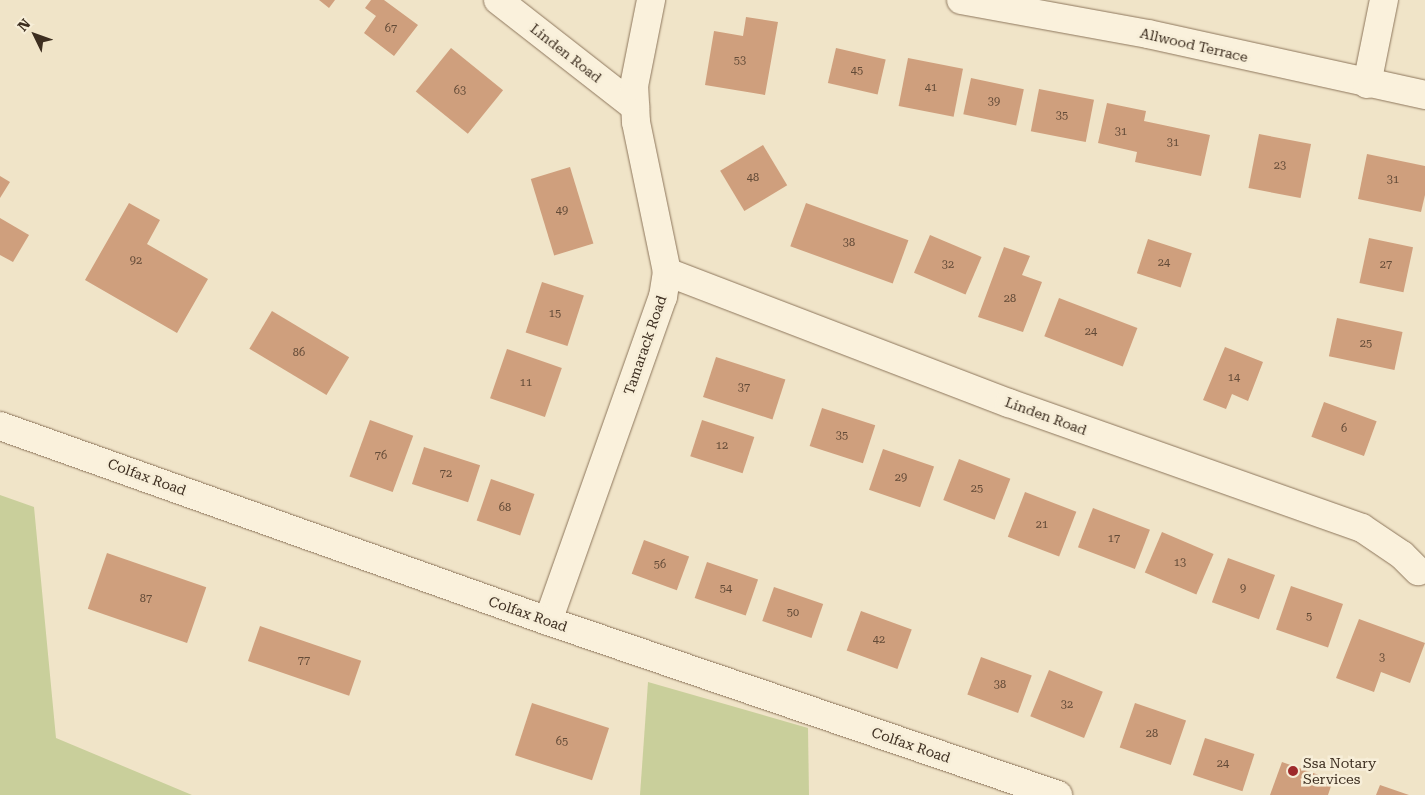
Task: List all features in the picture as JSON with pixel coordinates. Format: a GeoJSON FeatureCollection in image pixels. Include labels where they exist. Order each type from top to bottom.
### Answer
{"type":"FeatureCollection","features":[{"type":"Feature","properties":{"kind":"street","name":"Linden Road"},"geometry":{"type":"LineString","coordinates":[[498,0],[635,107]]}},
{"type":"Feature","properties":{"kind":"street","name":"Tamarack Road"},"geometry":{"type":"LineString","coordinates":[[548,621],[663,297],[667,272],[636,122],[634,86],[651,0]]}},
{"type":"Feature","properties":{"kind":"street","name":"Allwood Terrace"},"geometry":{"type":"LineString","coordinates":[[962,0],[1014,5],[1367,84],[1425,95]]}},
{"type":"Feature","properties":{"kind":"street"},"geometry":{"type":"LineString","coordinates":[[1367,84],[1384,0]]}},
{"type":"Feature","properties":{"kind":"street","name":"Linden Road"},"geometry":{"type":"LineString","coordinates":[[667,272],[1009,403],[1362,528],[1423,568]]}},
{"type":"Feature","properties":{"kind":"street","name":"Colfax Road"},"geometry":{"type":"LineString","coordinates":[[0,426],[548,621],[1058,795]]}},
{"type":"Feature","properties":{"kind":"green space"},"geometry":{"type":"Polygon","coordinates":[[[0,495],[34,507],[56,738],[192,795],[0,795],[0,495]]]}},
{"type":"Feature","properties":{"kind":"green space"},"geometry":{"type":"Polygon","coordinates":[[[648,682],[808,728],[809,795],[640,795],[648,682]]]}},
{"type":"Feature","properties":{"kind":"building"},"geometry":{"type":"Polygon","coordinates":[[[319,0],[335,0],[329,8],[319,0]]]}},
{"type":"Feature","properties":{"kind":"building"},"geometry":{"type":"Polygon","coordinates":[[[371,0],[384,0],[418,25],[394,56],[364,33],[376,16],[365,8],[371,0]]]}},
{"type":"Feature","properties":{"kind":"building"},"geometry":{"type":"Polygon","coordinates":[[[746,17],[778,22],[765,95],[705,85],[714,31],[743,36],[746,17]]]}},
{"type":"Feature","properties":{"kind":"building"},"geometry":{"type":"Polygon","coordinates":[[[451,48],[503,90],[468,134],[416,92],[451,48]]]}},
{"type":"Feature","properties":{"kind":"building"},"geometry":{"type":"Polygon","coordinates":[[[836,48],[886,59],[878,95],[828,83],[836,48]]]}},
{"type":"Feature","properties":{"kind":"building"},"geometry":{"type":"Polygon","coordinates":[[[908,58],[963,69],[954,117],[899,106],[908,58]]]}},
{"type":"Feature","properties":{"kind":"building"},"geometry":{"type":"Polygon","coordinates":[[[971,78],[1024,89],[1016,125],[963,114],[971,78]]]}},
{"type":"Feature","properties":{"kind":"building"},"geometry":{"type":"Polygon","coordinates":[[[1039,89],[1094,100],[1086,142],[1031,131],[1039,89]]]}},
{"type":"Feature","properties":{"kind":"building"},"geometry":{"type":"Polygon","coordinates":[[[1107,103],[1146,111],[1144,121],[1210,135],[1201,176],[1135,162],[1137,152],[1098,143],[1107,103]]]}},
{"type":"Feature","properties":{"kind":"building"},"geometry":{"type":"Polygon","coordinates":[[[1259,134],[1311,144],[1301,198],[1249,188],[1259,134]]]}},
{"type":"Feature","properties":{"kind":"building"},"geometry":{"type":"Polygon","coordinates":[[[763,145],[787,185],[744,211],[720,171],[763,145]]]}},
{"type":"Feature","properties":{"kind":"building"},"geometry":{"type":"Polygon","coordinates":[[[1367,154],[1425,166],[1425,195],[1421,212],[1358,199],[1367,154]]]}},
{"type":"Feature","properties":{"kind":"building"},"geometry":{"type":"Polygon","coordinates":[[[570,167],[593,244],[554,255],[531,179],[570,167]]]}},
{"type":"Feature","properties":{"kind":"building"},"geometry":{"type":"Polygon","coordinates":[[[0,176],[10,182],[0,198],[0,176]]]}},
{"type":"Feature","properties":{"kind":"building"},"geometry":{"type":"Polygon","coordinates":[[[129,203],[160,220],[147,244],[208,279],[177,333],[85,280],[129,203]]]}},
{"type":"Feature","properties":{"kind":"building"},"geometry":{"type":"Polygon","coordinates":[[[806,203],[908,240],[893,284],[790,246],[806,203]]]}},
{"type":"Feature","properties":{"kind":"building"},"geometry":{"type":"Polygon","coordinates":[[[0,218],[29,235],[13,262],[0,255],[0,218]]]}},
{"type":"Feature","properties":{"kind":"building"},"geometry":{"type":"Polygon","coordinates":[[[930,235],[982,257],[966,295],[914,273],[930,235]]]}},
{"type":"Feature","properties":{"kind":"building"},"geometry":{"type":"Polygon","coordinates":[[[1369,238],[1413,247],[1403,292],[1359,283],[1369,238]]]}},
{"type":"Feature","properties":{"kind":"building"},"geometry":{"type":"Polygon","coordinates":[[[1148,239],[1192,253],[1181,287],[1137,273],[1148,239]]]}},
{"type":"Feature","properties":{"kind":"building"},"geometry":{"type":"Polygon","coordinates":[[[1004,247],[1030,256],[1022,275],[1042,282],[1023,332],[978,317],[1004,247]]]}},
{"type":"Feature","properties":{"kind":"building"},"geometry":{"type":"Polygon","coordinates":[[[542,282],[584,296],[567,346],[526,332],[542,282]]]}},
{"type":"Feature","properties":{"kind":"building"},"geometry":{"type":"Polygon","coordinates":[[[1059,298],[1137,328],[1123,366],[1044,336],[1059,298]]]}},
{"type":"Feature","properties":{"kind":"building"},"geometry":{"type":"Polygon","coordinates":[[[272,311],[349,357],[326,395],[249,349],[272,311]]]}},
{"type":"Feature","properties":{"kind":"building"},"geometry":{"type":"Polygon","coordinates":[[[1337,318],[1403,332],[1394,370],[1329,356],[1337,318]]]}},
{"type":"Feature","properties":{"kind":"building"},"geometry":{"type":"Polygon","coordinates":[[[1225,347],[1263,362],[1248,401],[1232,394],[1226,409],[1203,400],[1225,347]]]}},
{"type":"Feature","properties":{"kind":"building"},"geometry":{"type":"Polygon","coordinates":[[[507,349],[562,368],[545,417],[490,398],[507,349]]]}},
{"type":"Feature","properties":{"kind":"building"},"geometry":{"type":"Polygon","coordinates":[[[716,357],[785,380],[772,420],[703,397],[716,357]]]}},
{"type":"Feature","properties":{"kind":"building"},"geometry":{"type":"Polygon","coordinates":[[[1324,402],[1377,421],[1364,456],[1311,437],[1324,402]]]}},
{"type":"Feature","properties":{"kind":"building"},"geometry":{"type":"Polygon","coordinates":[[[822,408],[875,425],[863,463],[810,446],[822,408]]]}},
{"type":"Feature","properties":{"kind":"building"},"geometry":{"type":"Polygon","coordinates":[[[370,420],[413,436],[393,492],[349,476],[370,420]]]}},
{"type":"Feature","properties":{"kind":"building"},"geometry":{"type":"Polygon","coordinates":[[[702,420],[754,437],[743,473],[690,456],[702,420]]]}},
{"type":"Feature","properties":{"kind":"building"},"geometry":{"type":"Polygon","coordinates":[[[424,447],[480,465],[468,502],[412,484],[424,447]]]}},
{"type":"Feature","properties":{"kind":"building"},"geometry":{"type":"Polygon","coordinates":[[[883,449],[934,467],[920,507],[869,490],[883,449]]]}},
{"type":"Feature","properties":{"kind":"building"},"geometry":{"type":"Polygon","coordinates":[[[959,459],[1010,479],[995,520],[943,500],[959,459]]]}},
{"type":"Feature","properties":{"kind":"building"},"geometry":{"type":"Polygon","coordinates":[[[491,479],[534,494],[520,536],[477,521],[491,479]]]}},
{"type":"Feature","properties":{"kind":"building"},"geometry":{"type":"Polygon","coordinates":[[[1025,492],[1076,512],[1059,557],[1008,537],[1025,492]]]}},
{"type":"Feature","properties":{"kind":"building"},"geometry":{"type":"Polygon","coordinates":[[[1093,508],[1150,530],[1135,569],[1078,547],[1093,508]]]}},
{"type":"Feature","properties":{"kind":"building"},"geometry":{"type":"Polygon","coordinates":[[[1162,532],[1214,554],[1196,594],[1145,573],[1162,532]]]}},
{"type":"Feature","properties":{"kind":"building"},"geometry":{"type":"Polygon","coordinates":[[[644,540],[689,556],[677,590],[632,574],[644,540]]]}},
{"type":"Feature","properties":{"kind":"building"},"geometry":{"type":"Polygon","coordinates":[[[107,553],[206,587],[187,643],[88,609],[107,553]]]}},
{"type":"Feature","properties":{"kind":"building"},"geometry":{"type":"Polygon","coordinates":[[[1228,558],[1275,575],[1259,619],[1212,602],[1228,558]]]}},
{"type":"Feature","properties":{"kind":"building"},"geometry":{"type":"Polygon","coordinates":[[[707,562],[758,580],[746,616],[695,598],[707,562]]]}},
{"type":"Feature","properties":{"kind":"building"},"geometry":{"type":"Polygon","coordinates":[[[1291,586],[1343,604],[1328,647],[1276,629],[1291,586]]]}},
{"type":"Feature","properties":{"kind":"building"},"geometry":{"type":"Polygon","coordinates":[[[774,587],[823,604],[811,638],[762,621],[774,587]]]}},
{"type":"Feature","properties":{"kind":"building"},"geometry":{"type":"Polygon","coordinates":[[[861,611],[912,629],[897,669],[847,650],[861,611]]]}},
{"type":"Feature","properties":{"kind":"building"},"geometry":{"type":"Polygon","coordinates":[[[1359,619],[1425,643],[1410,683],[1381,672],[1374,692],[1336,678],[1359,619]]]}},
{"type":"Feature","properties":{"kind":"building"},"geometry":{"type":"Polygon","coordinates":[[[260,626],[361,661],[349,696],[248,661],[260,626]]]}},
{"type":"Feature","properties":{"kind":"building"},"geometry":{"type":"Polygon","coordinates":[[[981,657],[1032,675],[1018,713],[967,695],[981,657]]]}},
{"type":"Feature","properties":{"kind":"building"},"geometry":{"type":"Polygon","coordinates":[[[1049,670],[1103,692],[1084,738],[1030,716],[1049,670]]]}},
{"type":"Feature","properties":{"kind":"building"},"geometry":{"type":"Polygon","coordinates":[[[532,703],[609,728],[592,780],[515,755],[532,703]]]}},
{"type":"Feature","properties":{"kind":"building"},"geometry":{"type":"Polygon","coordinates":[[[1135,703],[1186,721],[1171,765],[1120,747],[1135,703]]]}},
{"type":"Feature","properties":{"kind":"building"},"geometry":{"type":"Polygon","coordinates":[[[1205,738],[1254,754],[1242,791],[1193,775],[1205,738]]]}},
{"type":"Feature","properties":{"kind":"building","name":"Ssa Notary Services"},"geometry":{"type":"Polygon","coordinates":[[[1282,762],[1333,780],[1328,795],[1270,795],[1282,762]]]}},
{"type":"Feature","properties":{"kind":"building"},"geometry":{"type":"Polygon","coordinates":[[[1380,785],[1409,795],[1376,795],[1380,785]]]}},
{"type":"Feature","properties":{"kind":"place","name":"Ssa Notary Services"},"geometry":{"type":"Point","coordinates":[1293,771]}}]}
